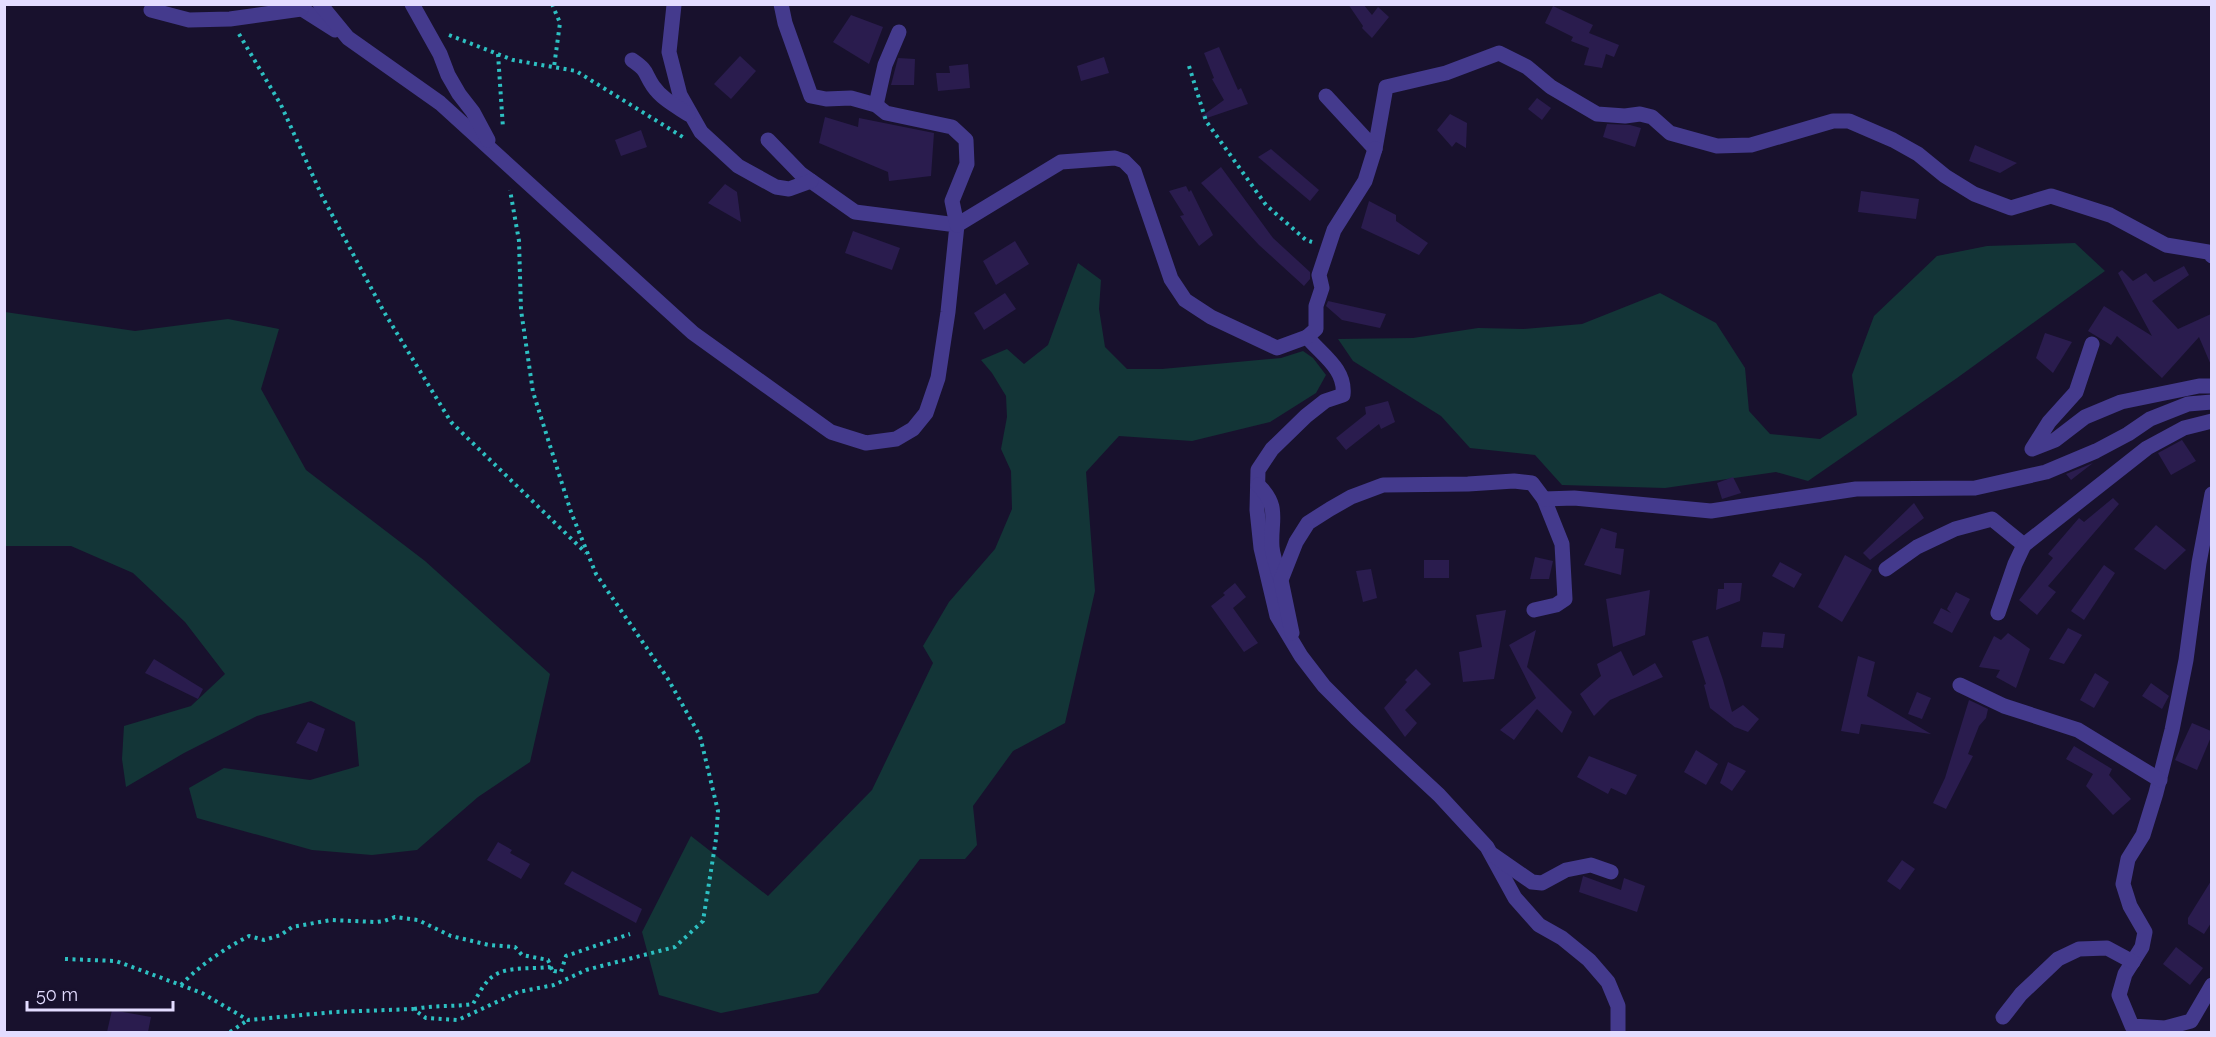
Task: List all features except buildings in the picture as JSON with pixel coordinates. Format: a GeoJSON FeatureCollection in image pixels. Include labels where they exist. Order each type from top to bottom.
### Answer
{"type":"FeatureCollection","features":[{"type":"Feature","properties":{"kind":"street"},"geometry":{"type":"LineString","coordinates":[[320,4],[348,38]]}},
{"type":"Feature","properties":{"kind":"street"},"geometry":{"type":"LineString","coordinates":[[412,4],[440,54],[448,75],[473,112],[494,151]]}},
{"type":"Feature","properties":{"kind":"street"},"geometry":{"type":"LineString","coordinates":[[151,10],[189,20],[230,19],[297,7],[348,38],[440,103],[693,333],[831,432],[866,443],[896,439],[913,429],[926,413],[938,378],[957,225],[952,201],[967,164],[966,140],[952,127],[886,113],[876,105],[851,98],[826,99],[811,96],[785,23],[781,4]]}},
{"type":"Feature","properties":{"kind":"street"},"geometry":{"type":"LineString","coordinates":[[674,5],[669,52],[680,95],[701,132],[738,166],[776,187],[789,189],[811,182]]}},
{"type":"Feature","properties":{"kind":"street"},"geometry":{"type":"LineString","coordinates":[[876,105],[885,64],[899,32]]}},
{"type":"Feature","properties":{"kind":"street"},"geometry":{"type":"LineString","coordinates":[[768,140],[801,174],[855,212],[957,225],[1061,162],[1115,158],[1124,161],[1134,171],[1171,279],[1185,300],[1211,317],[1277,348],[1307,337],[1316,329],[1316,306],[1322,288],[1319,275],[1334,230],[1365,181],[1375,149],[1386,87],[1446,73],[1499,52],[1527,67],[1551,87],[1597,114],[1625,116],[1640,114],[1652,117],[1670,133],[1717,146],[1751,145],[1833,121],[1849,121],[1918,153],[1945,176],[1983,198],[2012,208],[2051,196],[2110,215],[2166,245],[2208,252],[2211,255]]}},
{"type":"Feature","properties":{"kind":"street"},"geometry":{"type":"LineString","coordinates":[[633,60],[645,69],[653,86],[664,98],[691,115]]}},
{"type":"Feature","properties":{"kind":"street"},"geometry":{"type":"LineString","coordinates":[[1326,96],[1375,149]]}},
{"type":"Feature","properties":{"kind":"street"},"geometry":{"type":"LineString","coordinates":[[1307,337],[1339,369],[1344,387],[1343,395],[1324,401],[1272,449],[1258,471],[1257,510],[1261,548],[1277,616],[1324,686],[1439,795],[1487,847],[1515,898],[1539,925],[1562,938],[1589,960],[1608,982],[1618,1006],[1618,1032]]}},
{"type":"Feature","properties":{"kind":"street"},"geometry":{"type":"LineString","coordinates":[[2092,344],[2076,392],[2049,422],[2032,449],[2055,441],[2085,417],[2121,402],[2199,386],[2211,386]]}},
{"type":"Feature","properties":{"kind":"street"},"geometry":{"type":"LineString","coordinates":[[1544,499],[1574,498],[1711,511],[1857,489],[1975,488],[2046,472],[2096,451],[2150,419],[2188,404],[2211,402]]}},
{"type":"Feature","properties":{"kind":"street"},"geometry":{"type":"LineString","coordinates":[[1998,613],[2024,545],[2147,448],[2184,428],[2211,421]]}},
{"type":"Feature","properties":{"kind":"street"},"geometry":{"type":"LineString","coordinates":[[1281,580],[1296,542],[1308,523],[1351,497],[1383,485],[1514,481],[1532,483],[1544,499],[1562,544],[1565,600],[1556,605],[1534,610]]}},
{"type":"Feature","properties":{"kind":"street"},"geometry":{"type":"LineString","coordinates":[[1258,485],[1268,495],[1274,516],[1272,548],[1294,644]]}},
{"type":"Feature","properties":{"kind":"street"},"geometry":{"type":"LineString","coordinates":[[2210,991],[2192,1020],[2165,1028],[2144,1030],[2132,1026],[2120,995],[2125,974],[2142,947],[2145,932],[2130,906],[2123,884],[2128,859],[2143,835],[2160,780],[2186,660],[2211,494]]}},
{"type":"Feature","properties":{"kind":"street"},"geometry":{"type":"LineString","coordinates":[[1886,569],[1917,547],[1955,529],[1992,519],[2024,545]]}},
{"type":"Feature","properties":{"kind":"street"},"geometry":{"type":"LineString","coordinates":[[1960,685],[2004,706],[2078,730],[2160,780]]}},
{"type":"Feature","properties":{"kind":"street"},"geometry":{"type":"LineString","coordinates":[[1491,854],[1532,882],[1542,884],[1566,870],[1591,865],[1611,872]]}},
{"type":"Feature","properties":{"kind":"street"},"geometry":{"type":"LineString","coordinates":[[2003,1017],[2021,994],[2058,959],[2079,949],[2107,948],[2133,962]]}},
{"type":"Feature","properties":{"kind":"path"},"geometry":{"type":"LineString","coordinates":[[552,4],[560,23],[554,67]]}},
{"type":"Feature","properties":{"kind":"path"},"geometry":{"type":"LineString","coordinates":[[230,19],[281,105],[322,196],[384,312],[451,422],[589,556]]}},
{"type":"Feature","properties":{"kind":"path"},"geometry":{"type":"LineString","coordinates":[[448,34],[513,60],[576,71],[682,138],[717,147]]}},
{"type":"Feature","properties":{"kind":"path"},"geometry":{"type":"LineString","coordinates":[[498,54],[502,125],[505,133]]}},
{"type":"Feature","properties":{"kind":"path"},"geometry":{"type":"LineString","coordinates":[[1189,66],[1206,121],[1266,206],[1306,240],[1328,249]]}},
{"type":"Feature","properties":{"kind":"path"},"geometry":{"type":"LineString","coordinates":[[413,1009],[426,1018],[458,1020],[518,992],[554,985],[586,970],[675,947],[703,921],[716,839],[718,811],[700,736],[668,679],[596,574],[571,512],[533,392],[521,310],[519,241],[513,199],[505,173],[509,164]]}},
{"type":"Feature","properties":{"kind":"path"},"geometry":{"type":"LineString","coordinates":[[181,985],[202,965],[249,936],[264,940],[281,935],[292,927],[332,920],[376,922],[395,917],[418,920],[451,936],[489,945],[515,947],[522,955],[548,960],[552,970]]}},
{"type":"Feature","properties":{"kind":"path"},"geometry":{"type":"LineString","coordinates":[[230,1032],[248,1020],[335,1012],[413,1009],[432,1005],[449,1007],[473,1004],[487,981],[503,971],[549,967],[561,972],[566,956],[630,934]]}},
{"type":"Feature","properties":{"kind":"path"},"geometry":{"type":"LineString","coordinates":[[65,959],[116,962],[202,993],[248,1020]]}},
{"type":"Feature","properties":{"kind":"green space"},"geometry":{"type":"Polygon","coordinates":[[[2075,243],[2105,271],[1957,378],[1808,481],[1776,472],[1665,488],[1562,485],[1535,455],[1470,448],[1441,416],[1353,361],[1338,339],[1413,338],[1478,328],[1523,329],[1582,324],[1660,293],[1716,323],[1745,368],[1749,411],[1770,434],[1820,439],[1857,415],[1852,375],[1874,316],[1937,256],[1987,246],[2075,243]]]}},
{"type":"Feature","properties":{"kind":"green space"},"geometry":{"type":"Polygon","coordinates":[[[1078,263],[1101,280],[1099,309],[1105,347],[1127,369],[1162,369],[1281,358],[1303,351],[1313,358],[1326,375],[1316,393],[1270,422],[1192,441],[1119,436],[1086,472],[1095,591],[1065,723],[1013,751],[973,806],[977,845],[965,859],[920,859],[818,993],[721,1013],[659,995],[642,932],[691,836],[768,896],[872,790],[933,663],[923,646],[949,602],[995,549],[1012,509],[1011,471],[1001,449],[1007,417],[1006,396],[981,360],[1007,349],[1024,364],[1048,345],[1078,263]]]}},
{"type":"Feature","properties":{"kind":"green space"},"geometry":{"type":"Polygon","coordinates":[[[5,312],[135,331],[228,319],[279,329],[261,389],[306,470],[425,561],[550,674],[530,762],[478,797],[417,850],[372,855],[312,850],[197,818],[189,788],[224,768],[310,780],[359,766],[355,722],[311,701],[257,716],[184,753],[126,787],[122,759],[124,726],[191,706],[225,674],[185,622],[133,573],[71,546],[5,546],[5,312]]]}}]}
